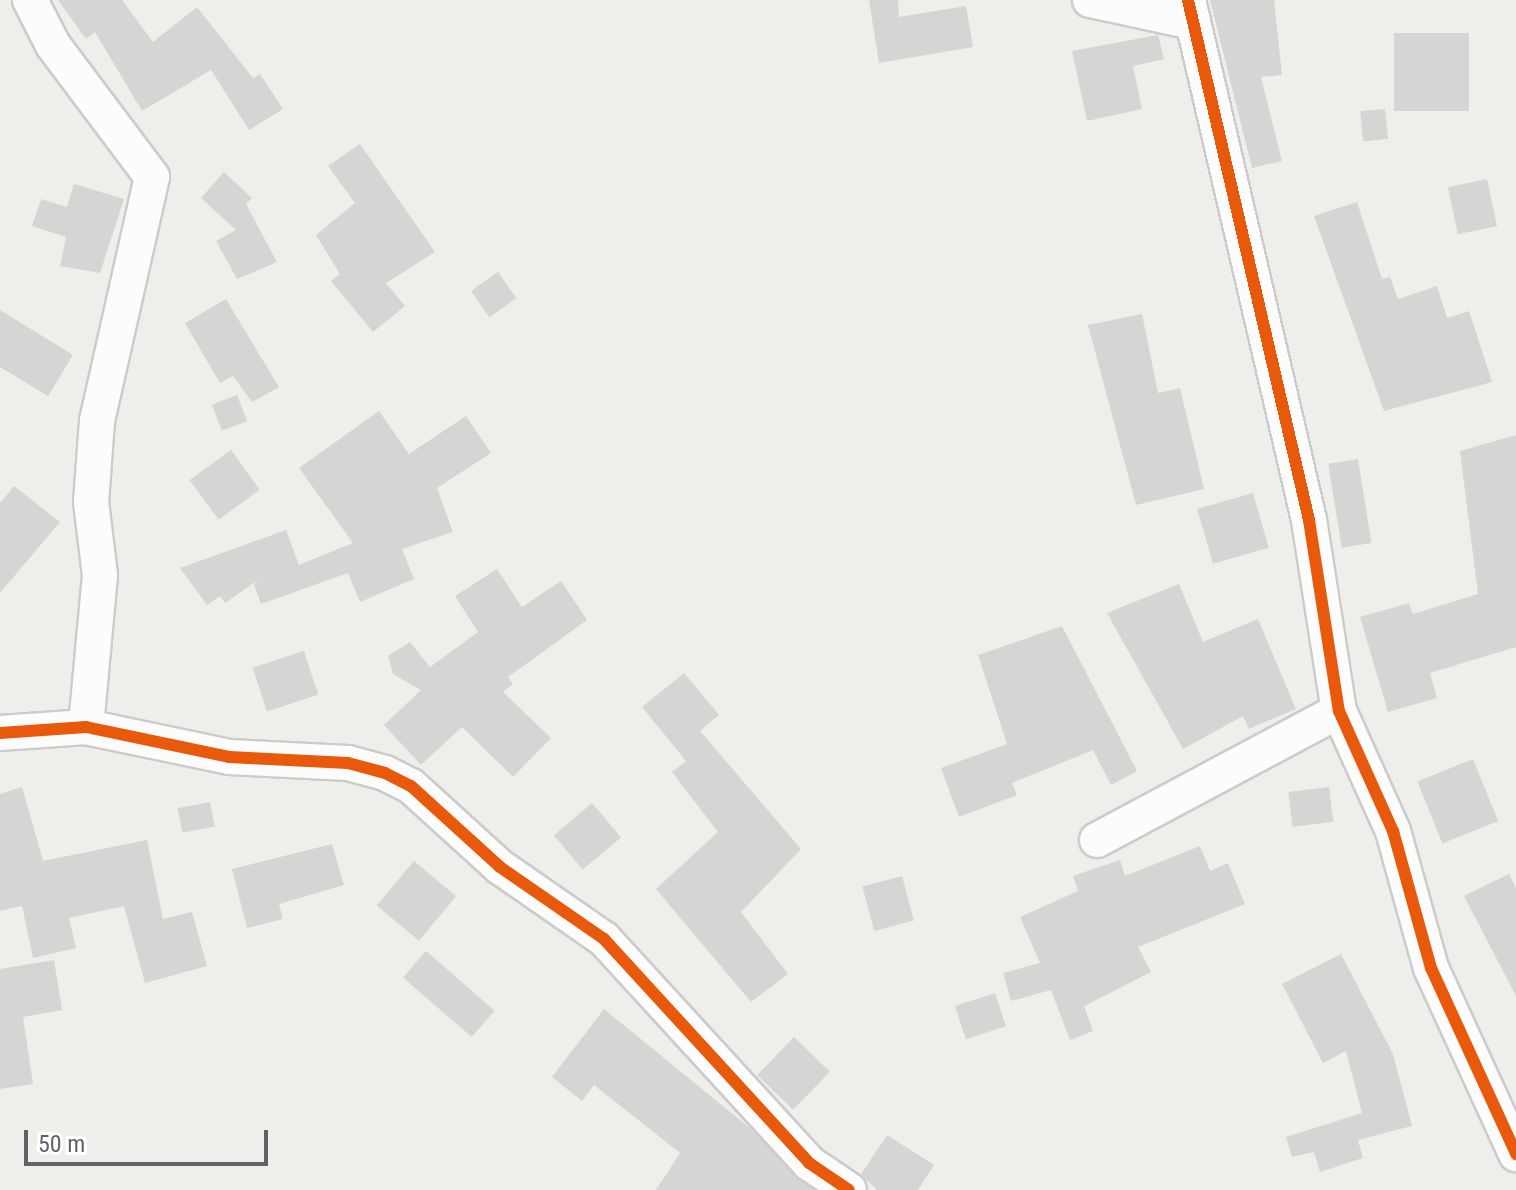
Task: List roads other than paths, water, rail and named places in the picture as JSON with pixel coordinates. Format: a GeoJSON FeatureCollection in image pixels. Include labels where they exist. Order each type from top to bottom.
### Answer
{"type":"FeatureCollection","features":[{"type":"Feature","properties":{"kind":"street"},"geometry":{"type":"LineString","coordinates":[[30,0],[53,45],[152,177],[97,421],[91,502],[100,575],[86,727]]}},
{"type":"Feature","properties":{"kind":"street"},"geometry":{"type":"LineString","coordinates":[[1090,0],[1190,11],[1313,535],[1339,711],[1393,831],[1431,968],[1516,1154]]}},
{"type":"Feature","properties":{"kind":"street"},"geometry":{"type":"LineString","coordinates":[[1097,840],[1339,711]]}},
{"type":"Feature","properties":{"kind":"street"},"geometry":{"type":"LineString","coordinates":[[0,733],[86,727],[229,757],[364,765],[411,786],[500,867],[604,939],[809,1163],[849,1190]]}}]}
